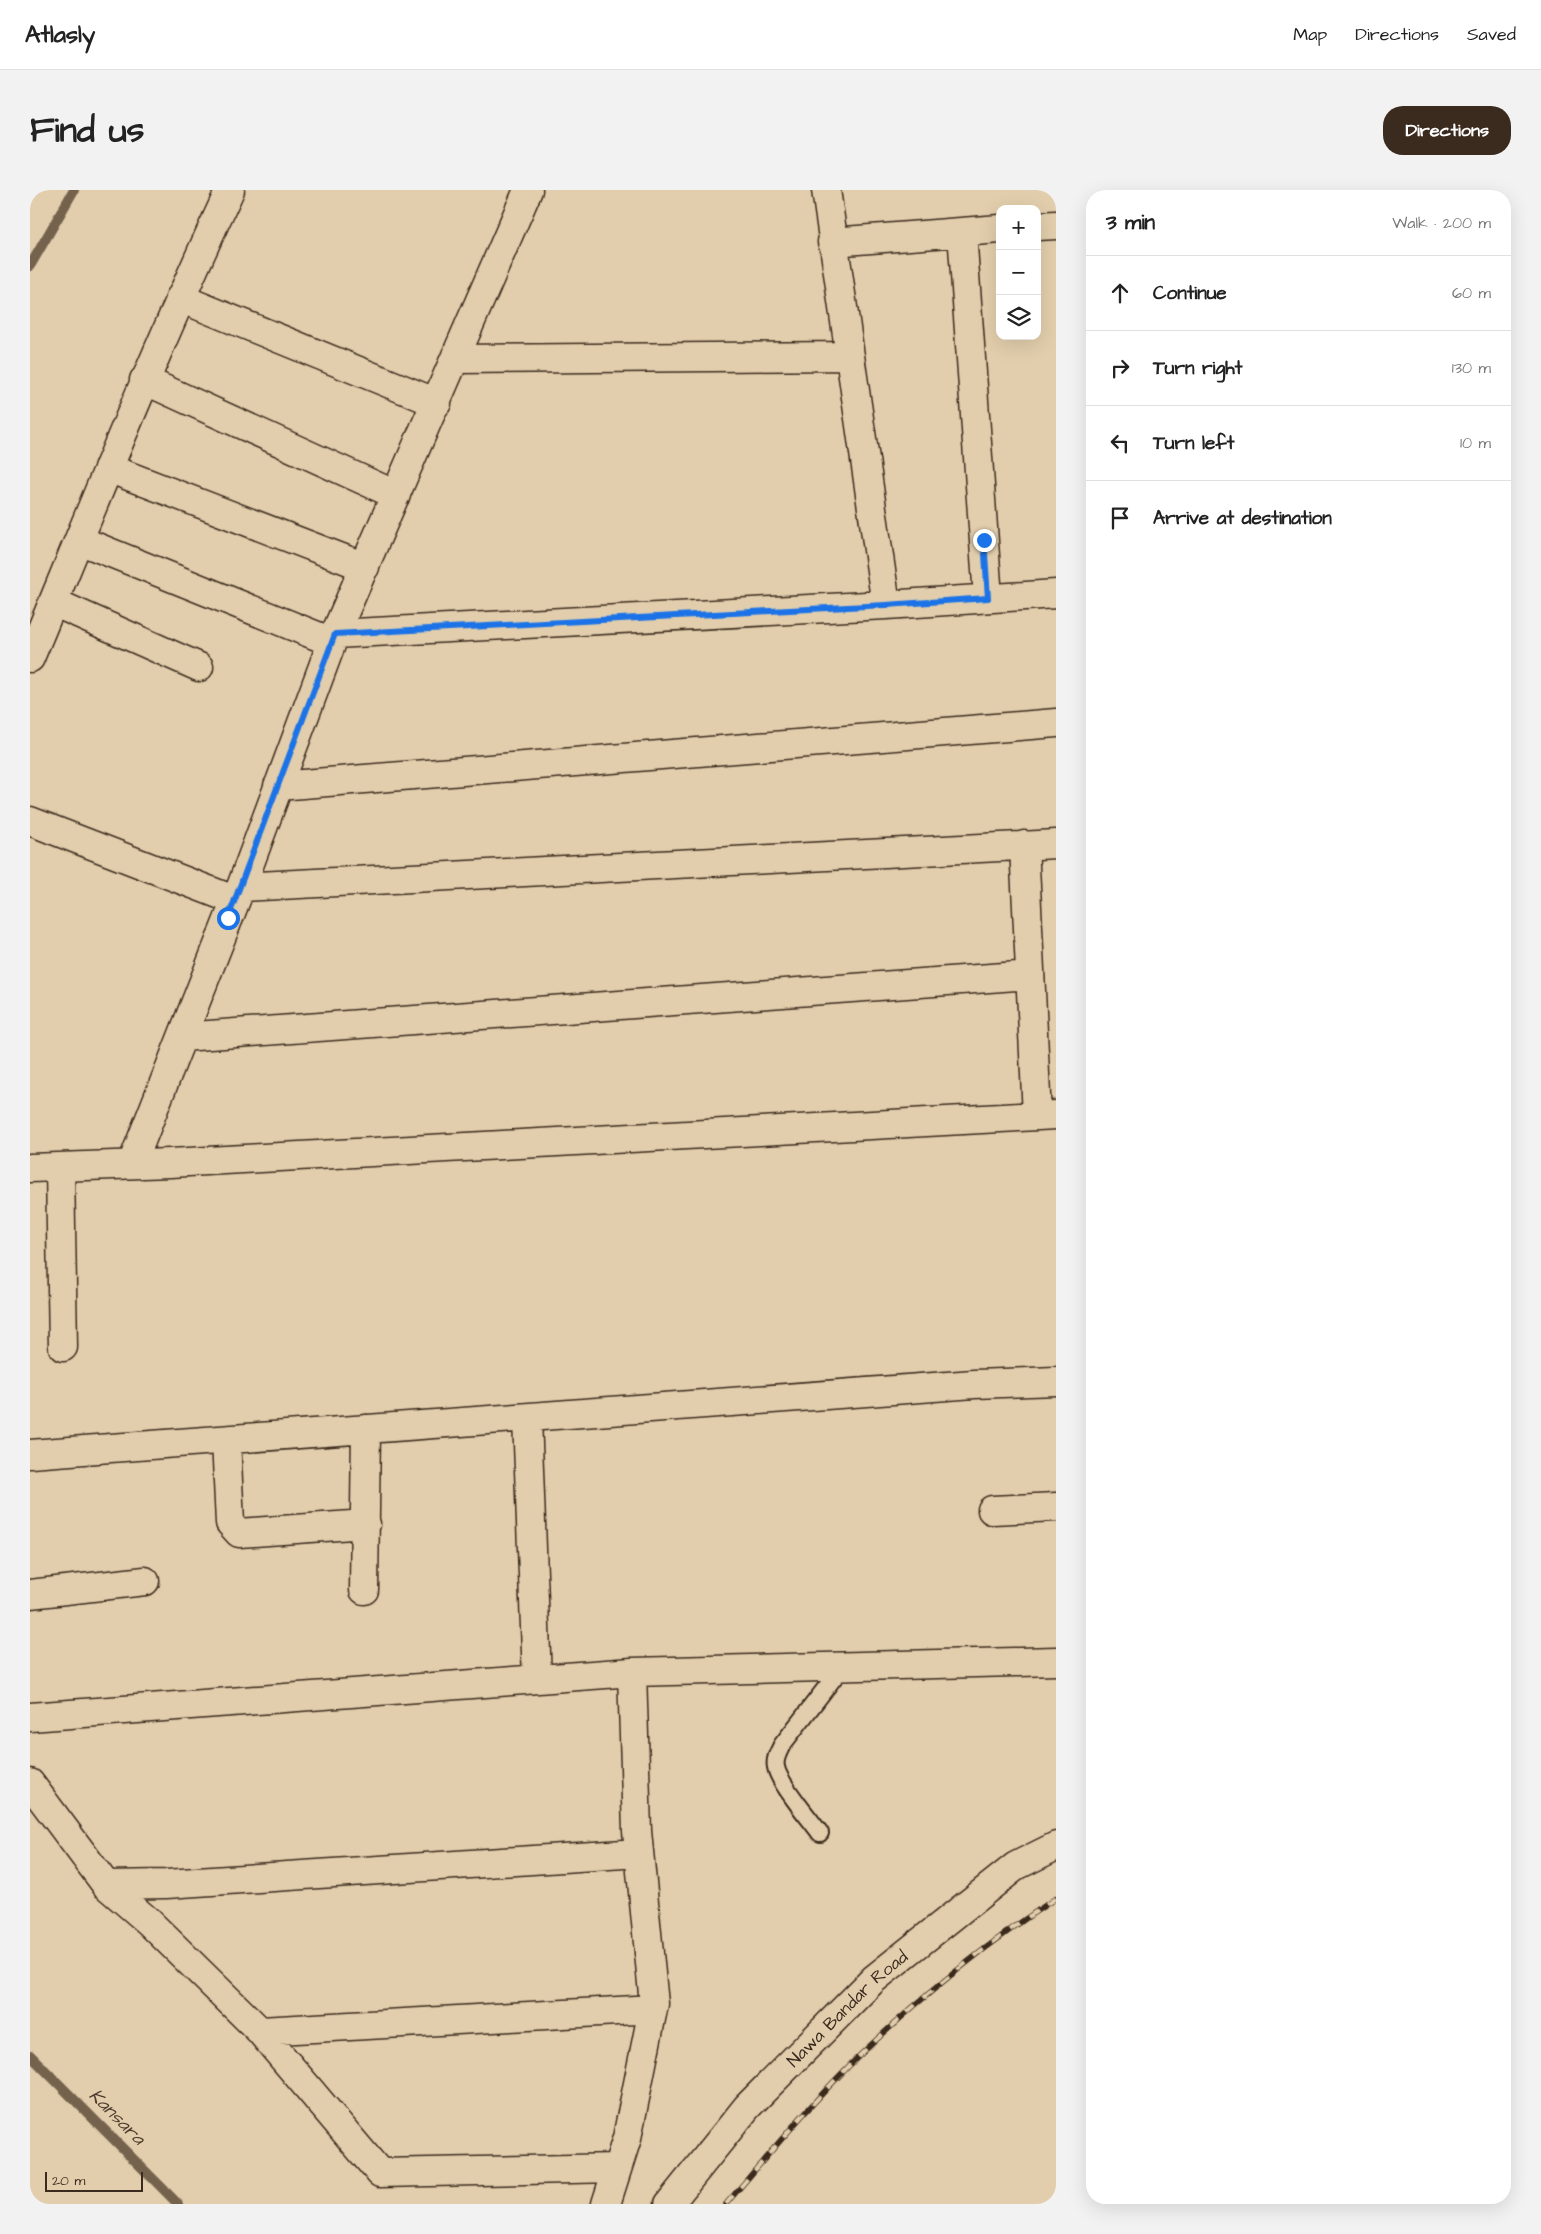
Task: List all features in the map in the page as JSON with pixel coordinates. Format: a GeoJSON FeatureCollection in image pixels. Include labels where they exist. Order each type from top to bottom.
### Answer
{"type":"FeatureCollection","features":[{"type":"Feature","properties":{"kind":"street"},"geometry":{"type":"LineString","coordinates":[[30,658],[144,380],[230,190]]}},
{"type":"Feature","properties":{"kind":"street"},"geometry":{"type":"LineString","coordinates":[[132,1164],[238,894],[333,638],[437,403],[528,190]]}},
{"type":"Feature","properties":{"kind":"street"},"geometry":{"type":"LineString","coordinates":[[826,190],[832,242],[886,605]]}},
{"type":"Feature","properties":{"kind":"street"},"geometry":{"type":"LineString","coordinates":[[1041,226],[1056,225]]}},
{"type":"Feature","properties":{"kind":"street"},"geometry":{"type":"LineString","coordinates":[[832,242],[996,229]]}},
{"type":"Feature","properties":{"kind":"street"},"geometry":{"type":"LineString","coordinates":[[962,232],[988,598]]}},
{"type":"Feature","properties":{"kind":"street"},"geometry":{"type":"LineString","coordinates":[[180,298],[437,403]]}},
{"type":"Feature","properties":{"kind":"street"},"geometry":{"type":"LineString","coordinates":[[456,359],[849,356]]}},
{"type":"Feature","properties":{"kind":"street"},"geometry":{"type":"LineString","coordinates":[[144,380],[396,495]]}},
{"type":"Feature","properties":{"kind":"street"},"geometry":{"type":"LineString","coordinates":[[108,468],[365,567]]}},
{"type":"Feature","properties":{"kind":"street"},"geometry":{"type":"LineString","coordinates":[[79,540],[333,638],[1056,594]]}},
{"type":"Feature","properties":{"kind":"street"},"geometry":{"type":"LineString","coordinates":[[53,602],[199,667]]}},
{"type":"Feature","properties":{"kind":"street"},"geometry":{"type":"LineString","coordinates":[[278,786],[1056,723]]}},
{"type":"Feature","properties":{"kind":"street"},"geometry":{"type":"LineString","coordinates":[[30,821],[238,894],[1056,844]]}},
{"type":"Feature","properties":{"kind":"street"},"geometry":{"type":"LineString","coordinates":[[30,1168],[1047,1115],[1030,975],[1024,845]]}},
{"type":"Feature","properties":{"kind":"street"},"geometry":{"type":"LineString","coordinates":[[182,1037],[1030,975]]}},
{"type":"Feature","properties":{"kind":"street"},"geometry":{"type":"LineString","coordinates":[[60,1167],[63,1346]]}},
{"type":"Feature","properties":{"kind":"street"},"geometry":{"type":"LineString","coordinates":[[30,1454],[974,1384],[1056,1381]]}},
{"type":"Feature","properties":{"kind":"street"},"geometry":{"type":"LineString","coordinates":[[527,1418],[538,1679]]}},
{"type":"Feature","properties":{"kind":"street"},"geometry":{"type":"LineString","coordinates":[[364,1590],[366,1429]]}},
{"type":"Feature","properties":{"kind":"street"},"geometry":{"type":"LineString","coordinates":[[226,1440],[230,1523],[235,1531],[239,1533],[366,1524]]}},
{"type":"Feature","properties":{"kind":"street"},"geometry":{"type":"LineString","coordinates":[[992,1510],[1056,1507]]}},
{"type":"Feature","properties":{"kind":"street"},"geometry":{"type":"LineString","coordinates":[[30,1594],[145,1581]]}},
{"type":"Feature","properties":{"kind":"street"},"geometry":{"type":"LineString","coordinates":[[30,1716],[632,1672],[1056,1661]]}},
{"type":"Feature","properties":{"kind":"street"},"geometry":{"type":"LineString","coordinates":[[606,2204],[627,2138],[653,2009],[639,1854],[632,1672]]}},
{"type":"Feature","properties":{"kind":"street"},"geometry":{"type":"LineString","coordinates":[[30,1783],[106,1884],[148,1921],[260,2031],[380,2173],[618,2168]]}},
{"type":"Feature","properties":{"kind":"street","name":"Nawa Bandar Road"},"geometry":{"type":"LineString","coordinates":[[669,2204],[747,2107],[874,1979],[1016,1866],[1056,1846]]}},
{"type":"Feature","properties":{"kind":"street"},"geometry":{"type":"LineString","coordinates":[[106,1884],[166,1884],[639,1854]]}},
{"type":"Feature","properties":{"kind":"street"},"geometry":{"type":"LineString","coordinates":[[260,2031],[653,2009]]}},
{"type":"Feature","properties":{"kind":"lane"},"geometry":{"type":"LineString","coordinates":[[820,1833],[780,1778],[776,1767],[776,1758],[782,1744],[842,1667]]}},
{"type":"Feature","properties":{"kind":"waterway","name":"Kansara"},"geometry":{"type":"LineString","coordinates":[[30,266],[74,190]]}},
{"type":"Feature","properties":{"kind":"waterway","name":"Kansara"},"geometry":{"type":"LineString","coordinates":[[30,2055],[178,2204]]}},
{"type":"Feature","properties":{"kind":"railway"},"geometry":{"type":"LineString","coordinates":[[726,2204],[790,2129],[881,2035],[978,1953],[1056,1898]]}},
{"type":"Feature","properties":{"kind":"route"},"geometry":{"type":"LineString","coordinates":[[228,918],[335,634],[988,598],[984,540]]}}]}
